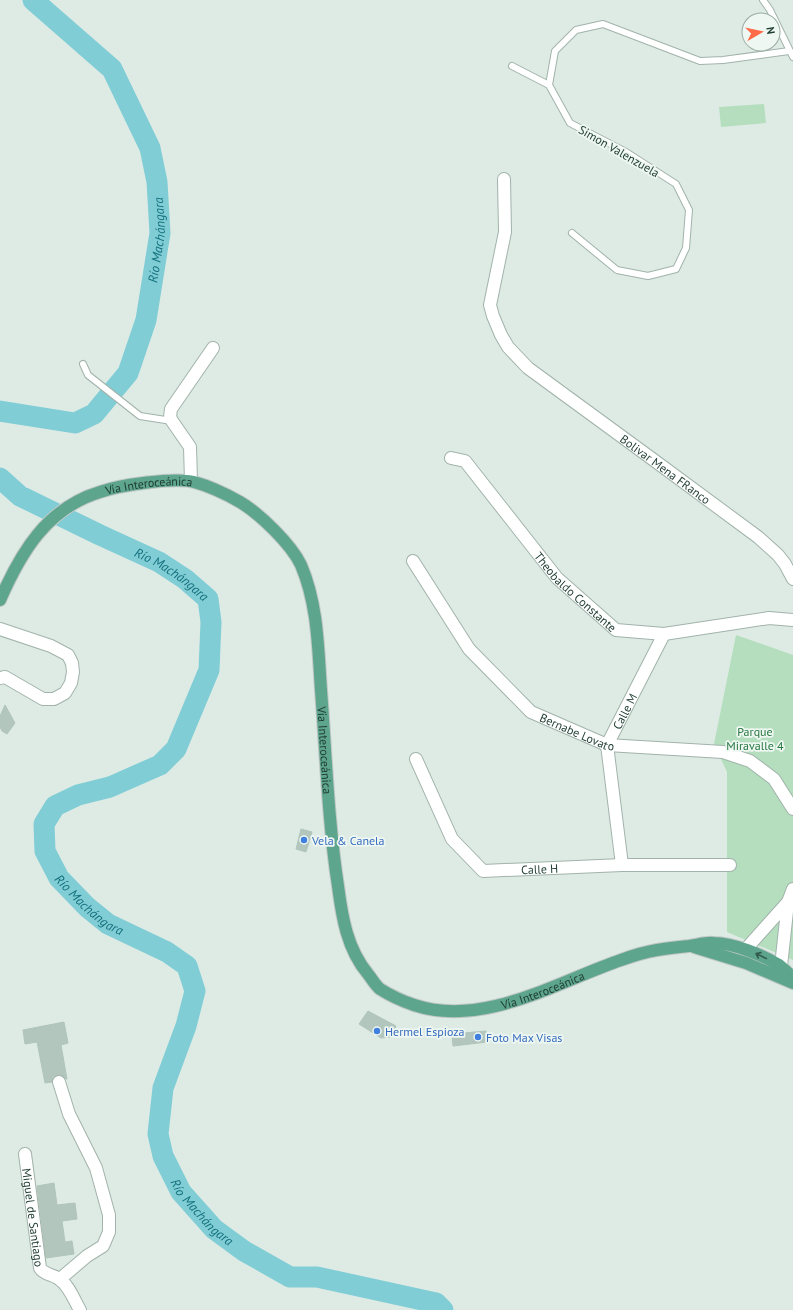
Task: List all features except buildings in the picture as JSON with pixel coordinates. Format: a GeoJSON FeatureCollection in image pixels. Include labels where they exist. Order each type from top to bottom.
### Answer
{"type":"FeatureCollection","features":[{"type":"Feature","properties":{"kind":"main road","name":"Vía Interoceánica"},"geometry":{"type":"LineString","coordinates":[[0,600],[11,574],[28,546],[48,523],[68,506],[86,496],[107,489],[164,481],[191,481],[228,495],[253,510],[280,536],[299,562],[312,596],[317,636],[334,857],[342,914],[351,947],[363,969],[378,987],[399,1000],[420,1007],[443,1011],[471,1011],[514,1001],[620,960],[655,950],[713,942],[746,949],[781,966],[793,978]]}},
{"type":"Feature","properties":{"kind":"main road","name":"Vía Interoceánica"},"geometry":{"type":"LineString","coordinates":[[690,946],[746,963],[793,982]]}},
{"type":"Feature","properties":{"kind":"street","name":"Bolivar Mena FRanco"},"geometry":{"type":"LineString","coordinates":[[504,179],[505,232],[490,305],[501,335],[508,347],[528,368],[758,538],[778,555],[793,579]]}},
{"type":"Feature","properties":{"kind":"street"},"geometry":{"type":"LineString","coordinates":[[191,481],[190,447],[170,417],[171,409],[213,348]]}},
{"type":"Feature","properties":{"kind":"street","name":"Theobaldo Constante"},"geometry":{"type":"LineString","coordinates":[[452,458],[465,462],[557,578],[616,630],[664,634],[769,618],[793,620]]}},
{"type":"Feature","properties":{"kind":"street","name":"Bernabe Lovato"},"geometry":{"type":"LineString","coordinates":[[413,561],[469,649],[531,712],[607,745],[724,752],[750,762],[774,779],[793,809]]}},
{"type":"Feature","properties":{"kind":"street"},"geometry":{"type":"LineString","coordinates":[[0,629],[51,646],[68,654],[72,663],[73,672],[71,684],[65,693],[54,699],[44,699],[5,677],[0,678]]}},
{"type":"Feature","properties":{"kind":"street","name":"Calle M"},"geometry":{"type":"LineString","coordinates":[[607,745],[664,634]]}},
{"type":"Feature","properties":{"kind":"street"},"geometry":{"type":"LineString","coordinates":[[607,745],[622,865]]}},
{"type":"Feature","properties":{"kind":"street","name":"Calle H"},"geometry":{"type":"LineString","coordinates":[[416,759],[452,839],[483,871],[622,865],[730,865]]}},
{"type":"Feature","properties":{"kind":"street"},"geometry":{"type":"LineString","coordinates":[[781,966],[788,902],[793,889]]}},
{"type":"Feature","properties":{"kind":"street"},"geometry":{"type":"LineString","coordinates":[[746,949],[788,902]]}},
{"type":"Feature","properties":{"kind":"street"},"geometry":{"type":"LineString","coordinates":[[59,1082],[69,1114],[96,1168],[109,1214],[109,1232],[103,1246],[87,1256],[60,1279]]}},
{"type":"Feature","properties":{"kind":"street","name":"Miguel de Santiago"},"geometry":{"type":"LineString","coordinates":[[25,1154],[40,1268],[43,1272],[60,1279],[67,1287],[80,1310]]}},
{"type":"Feature","properties":{"kind":"lane"},"geometry":{"type":"LineString","coordinates":[[512,66],[549,85],[555,51],[576,30],[603,24],[700,61],[791,54],[770,10],[763,0]]}},
{"type":"Feature","properties":{"kind":"lane","name":"Simon Valenzuela"},"geometry":{"type":"LineString","coordinates":[[549,85],[570,123],[626,152],[676,184],[689,210],[686,248],[676,269],[648,276],[617,270],[572,233]]}},
{"type":"Feature","properties":{"kind":"lane"},"geometry":{"type":"LineString","coordinates":[[83,364],[88,375],[140,416],[172,421]]}},
{"type":"Feature","properties":{"kind":"green space"},"geometry":{"type":"Polygon","coordinates":[[[764,104],[766,123],[721,127],[719,107],[764,104]]]}},
{"type":"Feature","properties":{"kind":"green space","name":"Parque Miravalle 4"},"geometry":{"type":"Polygon","coordinates":[[[736,635],[793,655],[793,960],[727,932],[727,772],[714,744],[736,635]]]}},
{"type":"Feature","properties":{"kind":"waterway","name":"Río Machángara"},"geometry":{"type":"LineString","coordinates":[[0,411],[75,423],[94,414],[128,373],[146,320],[160,233],[157,182],[150,148],[112,69],[33,0]]}},
{"type":"Feature","properties":{"kind":"waterway","name":"Río Machángara"},"geometry":{"type":"LineString","coordinates":[[0,478],[20,496],[159,562],[185,579],[208,599],[211,622],[209,670],[176,749],[160,765],[110,787],[78,795],[55,806],[44,824],[45,851],[59,878],[87,907],[108,924],[167,952],[187,966],[195,991],[186,1026],[163,1088],[158,1134],[163,1156],[181,1192],[214,1229],[244,1251],[290,1277],[317,1277],[436,1303],[443,1310]]}},
{"type":"Feature","properties":{"kind":"place","name":"Vela & Canela"},"geometry":{"type":"Point","coordinates":[304,840]}},
{"type":"Feature","properties":{"kind":"place","name":"Hermel Espioza"},"geometry":{"type":"Point","coordinates":[377,1031]}},
{"type":"Feature","properties":{"kind":"place","name":"Foto Max Visas"},"geometry":{"type":"Point","coordinates":[478,1037]}}]}
